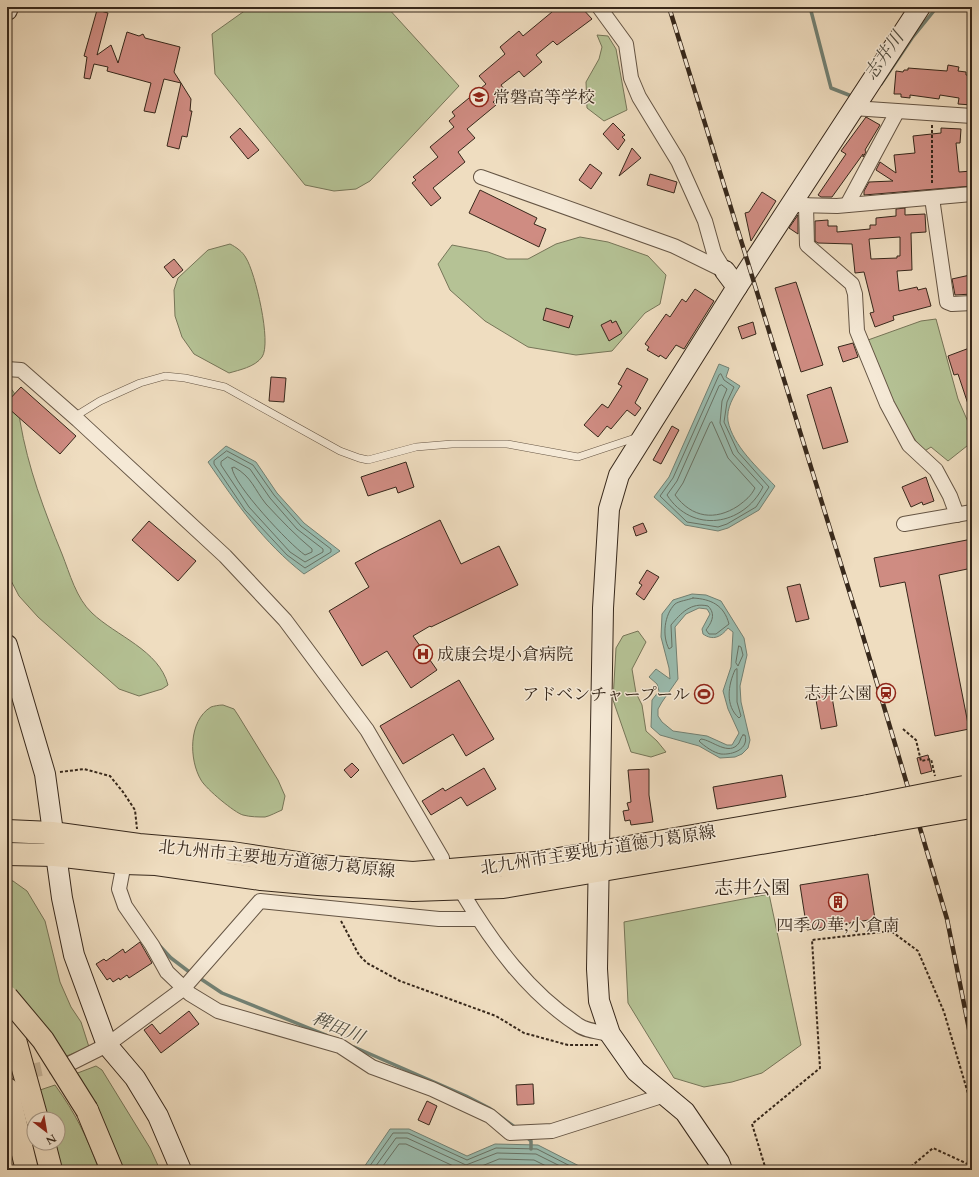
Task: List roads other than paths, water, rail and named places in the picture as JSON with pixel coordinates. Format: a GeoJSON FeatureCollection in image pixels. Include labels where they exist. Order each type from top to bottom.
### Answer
{"type":"FeatureCollection","features":[{"type":"Feature","properties":{"kind":"main road","name":"北九州市主要地方道徳力葛原線"},"geometry":{"type":"LineString","coordinates":[[870,815],[968,786]]}},
{"type":"Feature","properties":{"kind":"main road","name":"北九州市主要地方道徳力葛原線"},"geometry":{"type":"LineString","coordinates":[[7,854],[55,855],[124,863],[156,864],[268,880],[413,890],[503,887],[599,863],[870,815],[972,807]]}},
{"type":"Feature","properties":{"kind":"main road","name":"北九州市主要地方道徳力葛原線"},"geometry":{"type":"LineString","coordinates":[[7,831],[52,833],[139,845],[232,853],[318,866],[413,873],[535,863],[599,863]]}},
{"type":"Feature","properties":{"kind":"main road"},"geometry":{"type":"LineString","coordinates":[[7,997],[43,1040],[87,1110],[112,1170]]}},
{"type":"Feature","properties":{"kind":"main road"},"geometry":{"type":"LineString","coordinates":[[7,1011],[35,1111]]}},
{"type":"Feature","properties":{"kind":"main road"},"geometry":{"type":"LineString","coordinates":[[7,1089],[27,1170]]}},
{"type":"Feature","properties":{"kind":"main road"},"geometry":{"type":"LineString","coordinates":[[46,1151],[51,1170]]}},
{"type":"Feature","properties":{"kind":"street"},"geometry":{"type":"LineString","coordinates":[[599,7],[626,44],[631,78],[639,97],[678,161],[705,221],[714,253],[737,287]]}},
{"type":"Feature","properties":{"kind":"street"},"geometry":{"type":"LineString","coordinates":[[722,1170],[719,1162],[685,1112],[636,1071],[610,1034],[599,1001],[597,969],[603,608],[609,509],[619,475],[737,287],[798,205],[853,108],[920,7]]}},
{"type":"Feature","properties":{"kind":"street"},"geometry":{"type":"LineString","coordinates":[[853,108],[972,116]]}},
{"type":"Feature","properties":{"kind":"street"},"geometry":{"type":"LineString","coordinates":[[847,205],[897,112]]}},
{"type":"Feature","properties":{"kind":"street"},"geometry":{"type":"LineString","coordinates":[[481,177],[674,246],[725,271]]}},
{"type":"Feature","properties":{"kind":"street"},"geometry":{"type":"LineString","coordinates":[[798,205],[847,205],[972,194]]}},
{"type":"Feature","properties":{"kind":"street"},"geometry":{"type":"LineString","coordinates":[[932,198],[948,302],[952,304],[972,303]]}},
{"type":"Feature","properties":{"kind":"street"},"geometry":{"type":"LineString","coordinates":[[798,205],[807,245],[852,284],[855,294],[857,331],[887,404],[909,445],[936,470],[950,496],[957,514]]}},
{"type":"Feature","properties":{"kind":"street"},"geometry":{"type":"LineString","coordinates":[[7,369],[21,370],[74,417],[225,556],[285,620],[367,730],[442,858]]}},
{"type":"Feature","properties":{"kind":"street"},"geometry":{"type":"LineString","coordinates":[[904,524],[972,512]]}},
{"type":"Feature","properties":{"kind":"street"},"geometry":{"type":"LineString","coordinates":[[8,655],[45,774],[55,855],[74,955],[107,1045],[135,1078],[158,1116],[180,1170]]}},
{"type":"Feature","properties":{"kind":"street"},"geometry":{"type":"LineString","coordinates":[[124,863],[119,889],[125,906],[152,945],[167,972],[183,989],[218,1010],[340,1046],[372,1068],[432,1089],[490,1116],[510,1133],[552,1131],[665,1095]]}},
{"type":"Feature","properties":{"kind":"street"},"geometry":{"type":"LineString","coordinates":[[463,894],[497,946],[532,988],[579,1026],[610,1034]]}},
{"type":"Feature","properties":{"kind":"street"},"geometry":{"type":"LineString","coordinates":[[71,1063],[107,1045],[183,989],[260,901],[335,910],[439,919],[478,919]]}},
{"type":"Feature","properties":{"kind":"lane"},"geometry":{"type":"LineString","coordinates":[[74,417],[100,400],[140,383],[165,376],[224,387],[340,451],[368,460],[416,447],[452,444],[507,444],[578,456],[593,453],[644,435]]}},
{"type":"Feature","properties":{"kind":"water"},"geometry":{"type":"Polygon","coordinates":[[[719,364],[729,368],[726,377],[740,386],[728,411],[728,421],[735,439],[747,456],[775,486],[759,510],[728,528],[718,531],[685,525],[654,497],[669,477],[719,364]]]}},
{"type":"Feature","properties":{"kind":"water"},"geometry":{"type":"Polygon","coordinates":[[[226,446],[256,462],[277,493],[304,523],[340,551],[304,574],[289,562],[263,536],[229,493],[208,462],[226,446]]]}},
{"type":"Feature","properties":{"kind":"water"},"geometry":{"type":"Polygon","coordinates":[[[692,594],[706,595],[721,601],[744,638],[747,655],[740,686],[741,702],[750,740],[748,748],[742,754],[735,757],[720,758],[699,746],[660,735],[651,727],[652,700],[659,691],[657,684],[649,677],[656,669],[670,679],[669,668],[661,637],[662,614],[673,600],[692,594]],[[699,608],[686,614],[675,627],[678,679],[658,709],[658,716],[662,722],[673,731],[707,736],[727,745],[732,745],[739,733],[728,709],[723,691],[731,667],[733,632],[728,628],[720,636],[713,638],[703,634],[702,629],[710,614],[707,609],[699,608]]]}},
{"type":"Feature","properties":{"kind":"water"},"geometry":{"type":"Polygon","coordinates":[[[390,1129],[409,1129],[467,1156],[495,1144],[538,1145],[587,1170],[362,1170],[390,1129]]]}},
{"type":"Feature","properties":{"kind":"waterway","name":"志井川"},"geometry":{"type":"LineString","coordinates":[[810,7],[831,88],[854,97]]}},
{"type":"Feature","properties":{"kind":"waterway","name":"志井川"},"geometry":{"type":"LineString","coordinates":[[881,84],[912,38],[937,7]]}},
{"type":"Feature","properties":{"kind":"waterway","name":"稗田川"},"geometry":{"type":"LineString","coordinates":[[158,944],[171,958],[192,974]]}},
{"type":"Feature","properties":{"kind":"waterway","name":"稗田川"},"geometry":{"type":"LineString","coordinates":[[198,977],[222,993],[326,1035]]}},
{"type":"Feature","properties":{"kind":"waterway","name":"稗田川"},"geometry":{"type":"LineString","coordinates":[[354,1047],[466,1096],[489,1108],[516,1128]]}},
{"type":"Feature","properties":{"kind":"waterway","name":"稗田川"},"geometry":{"type":"LineString","coordinates":[[525,1136],[531,1141],[531,1149]]}},
{"type":"Feature","properties":{"kind":"tunnel"},"geometry":{"type":"LineString","coordinates":[[7,1076],[65,1064]]}},
{"type":"Feature","properties":{"kind":"railway"},"geometry":{"type":"LineString","coordinates":[[669,7],[860,626],[947,919],[972,1044]]}},
{"type":"Feature","properties":{"kind":"place","name":"常磐高等学校"},"geometry":{"type":"Point","coordinates":[479,97]}},
{"type":"Feature","properties":{"kind":"place","name":"成康会堤小倉病院"},"geometry":{"type":"Point","coordinates":[423,654]}},
{"type":"Feature","properties":{"kind":"place","name":"志井公園"},"geometry":{"type":"Point","coordinates":[886,693]}},
{"type":"Feature","properties":{"kind":"place","name":"アドベンチャープール"},"geometry":{"type":"Point","coordinates":[704,694]}},
{"type":"Feature","properties":{"kind":"place","name":"四季の華;小倉南"},"geometry":{"type":"Point","coordinates":[838,902]}},
{"type":"Feature","properties":{"kind":"district","name":"志井公園"},"geometry":{"type":"Point","coordinates":[752,888]}}]}
